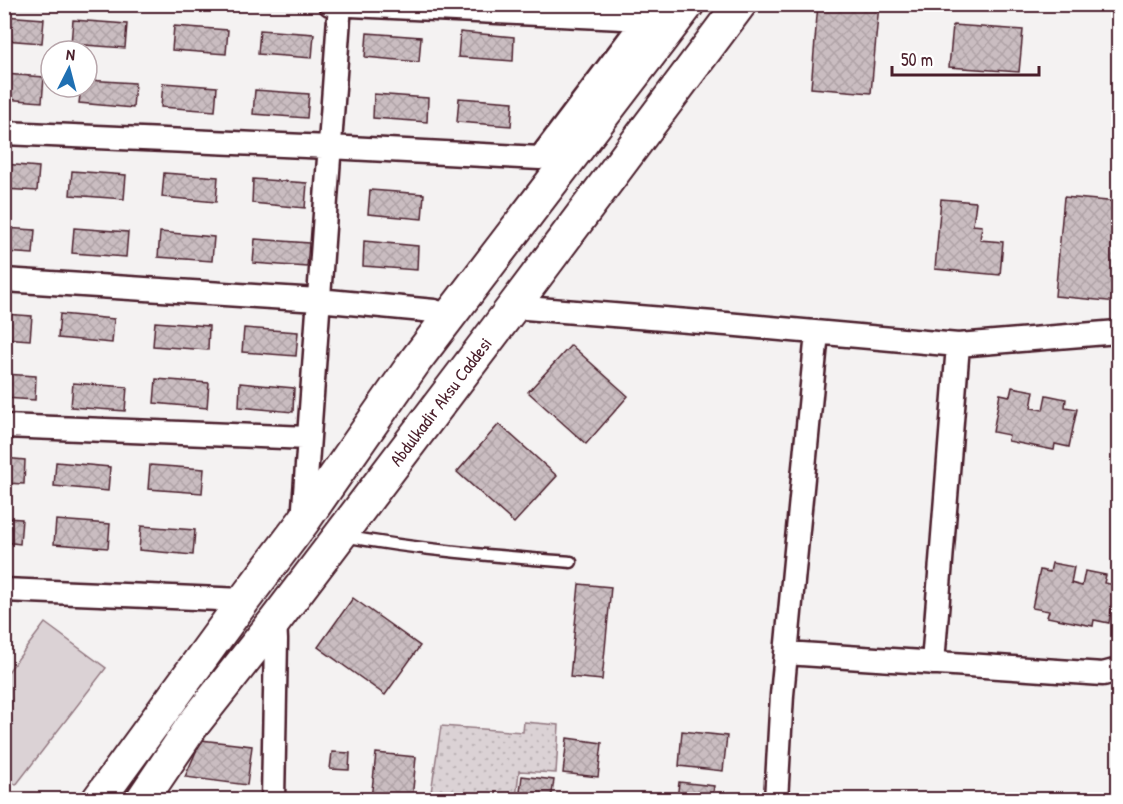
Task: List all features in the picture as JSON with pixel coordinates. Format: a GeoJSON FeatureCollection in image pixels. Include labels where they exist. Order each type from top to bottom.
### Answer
{"type":"FeatureCollection","features":[{"type":"Feature","properties":{"kind":"main road"},"geometry":{"type":"LineString","coordinates":[[98,800],[303,522],[416,360],[450,316],[656,18],[688,4]]}},
{"type":"Feature","properties":{"kind":"main road","name":"Abdulkadir Aksu Caddesi"},"geometry":{"type":"LineString","coordinates":[[142,800],[192,726],[275,621],[513,308],[740,4]]}},
{"type":"Feature","properties":{"kind":"street"},"geometry":{"type":"LineString","coordinates":[[330,4],[656,18]]}},
{"type":"Feature","properties":{"kind":"street"},"geometry":{"type":"LineString","coordinates":[[303,522],[340,5]]}},
{"type":"Feature","properties":{"kind":"street"},"geometry":{"type":"LineString","coordinates":[[4,133],[540,158],[656,18]]}},
{"type":"Feature","properties":{"kind":"street"},"geometry":{"type":"LineString","coordinates":[[4,280],[318,300],[434,311],[450,316]]}},
{"type":"Feature","properties":{"kind":"street"},"geometry":{"type":"LineString","coordinates":[[513,308],[958,345],[1119,332]]}},
{"type":"Feature","properties":{"kind":"street"},"geometry":{"type":"LineString","coordinates":[[776,800],[782,695],[817,333]]}},
{"type":"Feature","properties":{"kind":"street"},"geometry":{"type":"LineString","coordinates":[[933,663],[958,345]]}},
{"type":"Feature","properties":{"kind":"street"},"geometry":{"type":"LineString","coordinates":[[4,426],[308,438]]}},
{"type":"Feature","properties":{"kind":"street"},"geometry":{"type":"LineString","coordinates":[[4,590],[244,600]]}},
{"type":"Feature","properties":{"kind":"street"},"geometry":{"type":"LineString","coordinates":[[273,800],[275,621]]}},
{"type":"Feature","properties":{"kind":"street"},"geometry":{"type":"LineString","coordinates":[[786,653],[1103,674],[1119,670]]}},
{"type":"Feature","properties":{"kind":"lane"},"geometry":{"type":"LineString","coordinates":[[339,536],[447,552],[571,562]]}},
{"type":"Feature","properties":{"kind":"shaded area"},"geometry":{"type":"Polygon","coordinates":[[[45,623],[106,668],[16,785],[5,776],[5,676],[45,623]]]}},
{"type":"Feature","properties":{"kind":"shaded area"},"geometry":{"type":"Polygon","coordinates":[[[524,722],[559,725],[556,773],[519,771],[516,799],[430,799],[441,726],[523,732],[524,722]]]}},
{"type":"Feature","properties":{"kind":"building"},"geometry":{"type":"Polygon","coordinates":[[[818,4],[879,4],[871,93],[811,88],[818,4]]]}},
{"type":"Feature","properties":{"kind":"building"},"geometry":{"type":"Polygon","coordinates":[[[4,16],[44,19],[42,39],[39,39],[39,43],[4,40],[4,16]]]}},
{"type":"Feature","properties":{"kind":"building"},"geometry":{"type":"Polygon","coordinates":[[[73,20],[127,24],[125,48],[99,46],[99,39],[71,39],[73,20]]]}},
{"type":"Feature","properties":{"kind":"building"},"geometry":{"type":"Polygon","coordinates":[[[953,25],[1023,30],[1019,72],[949,67],[953,25]]]}},
{"type":"Feature","properties":{"kind":"building"},"geometry":{"type":"Polygon","coordinates":[[[174,26],[228,30],[226,54],[172,50],[174,26]]]}},
{"type":"Feature","properties":{"kind":"building"},"geometry":{"type":"Polygon","coordinates":[[[260,30],[314,34],[312,58],[258,54],[260,30]]]}},
{"type":"Feature","properties":{"kind":"building"},"geometry":{"type":"Polygon","coordinates":[[[460,32],[514,37],[513,61],[458,57],[460,32]]]}},
{"type":"Feature","properties":{"kind":"building"},"geometry":{"type":"Polygon","coordinates":[[[367,33],[421,37],[419,62],[365,57],[367,33]]]}},
{"type":"Feature","properties":{"kind":"building"},"geometry":{"type":"Polygon","coordinates":[[[4,74],[39,77],[39,99],[42,99],[42,102],[4,99],[4,74]]]}},
{"type":"Feature","properties":{"kind":"building"},"geometry":{"type":"Polygon","coordinates":[[[99,81],[135,83],[133,108],[79,103],[80,99],[99,99],[99,81]]]}},
{"type":"Feature","properties":{"kind":"building"},"geometry":{"type":"Polygon","coordinates":[[[163,83],[217,87],[215,111],[161,107],[163,83]]]}},
{"type":"Feature","properties":{"kind":"building"},"geometry":{"type":"Polygon","coordinates":[[[255,90],[309,94],[307,118],[253,114],[255,90]]]}},
{"type":"Feature","properties":{"kind":"building"},"geometry":{"type":"Polygon","coordinates":[[[374,94],[428,98],[427,122],[373,118],[374,94]]]}},
{"type":"Feature","properties":{"kind":"building"},"geometry":{"type":"Polygon","coordinates":[[[459,98],[513,102],[511,126],[457,122],[459,98]]]}},
{"type":"Feature","properties":{"kind":"building"},"geometry":{"type":"Polygon","coordinates":[[[4,164],[39,167],[37,191],[4,189],[4,164]]]}},
{"type":"Feature","properties":{"kind":"building"},"geometry":{"type":"Polygon","coordinates":[[[72,171],[126,175],[124,199],[70,195],[72,171]]]}},
{"type":"Feature","properties":{"kind":"building"},"geometry":{"type":"Polygon","coordinates":[[[164,173],[218,177],[216,202],[162,197],[164,173]]]}},
{"type":"Feature","properties":{"kind":"building"},"geometry":{"type":"Polygon","coordinates":[[[253,179],[307,183],[305,208],[252,203],[253,179]]]}},
{"type":"Feature","properties":{"kind":"building"},"geometry":{"type":"Polygon","coordinates":[[[370,190],[424,194],[422,219],[368,214],[370,190]]]}},
{"type":"Feature","properties":{"kind":"building"},"geometry":{"type":"Polygon","coordinates":[[[1064,197],[1118,202],[1118,302],[1055,296],[1064,197]]]}},
{"type":"Feature","properties":{"kind":"building"},"geometry":{"type":"Polygon","coordinates":[[[941,199],[976,202],[973,225],[982,226],[980,240],[1003,242],[1000,275],[935,269],[941,199]]]}},
{"type":"Feature","properties":{"kind":"building"},"geometry":{"type":"Polygon","coordinates":[[[4,228],[35,230],[33,254],[4,252],[4,228]]]}},
{"type":"Feature","properties":{"kind":"building"},"geometry":{"type":"Polygon","coordinates":[[[74,228],[128,232],[126,257],[72,253],[74,228]]]}},
{"type":"Feature","properties":{"kind":"building"},"geometry":{"type":"Polygon","coordinates":[[[160,232],[214,237],[212,261],[158,257],[160,232]]]}},
{"type":"Feature","properties":{"kind":"building"},"geometry":{"type":"Polygon","coordinates":[[[255,239],[309,243],[307,267],[253,263],[255,239]]]}},
{"type":"Feature","properties":{"kind":"building"},"geometry":{"type":"Polygon","coordinates":[[[364,241],[418,246],[417,270],[363,266],[364,241]]]}},
{"type":"Feature","properties":{"kind":"building"},"geometry":{"type":"Polygon","coordinates":[[[4,314],[32,316],[30,340],[4,338],[4,314]]]}},
{"type":"Feature","properties":{"kind":"building"},"geometry":{"type":"Polygon","coordinates":[[[60,314],[114,319],[112,343],[58,338],[60,314]]]}},
{"type":"Feature","properties":{"kind":"building"},"geometry":{"type":"Polygon","coordinates":[[[155,322],[209,326],[208,350],[153,346],[155,322]]]}},
{"type":"Feature","properties":{"kind":"building"},"geometry":{"type":"Polygon","coordinates":[[[244,328],[298,332],[296,356],[242,352],[244,328]]]}},
{"type":"Feature","properties":{"kind":"building"},"geometry":{"type":"Polygon","coordinates":[[[571,345],[628,396],[586,444],[528,392],[571,345]]]}},
{"type":"Feature","properties":{"kind":"building"},"geometry":{"type":"Polygon","coordinates":[[[4,374],[36,376],[35,400],[4,398],[4,374]]]}},
{"type":"Feature","properties":{"kind":"building"},"geometry":{"type":"Polygon","coordinates":[[[156,379],[209,383],[207,408],[154,403],[156,379]]]}},
{"type":"Feature","properties":{"kind":"building"},"geometry":{"type":"Polygon","coordinates":[[[73,383],[127,387],[125,411],[71,407],[73,383]]]}},
{"type":"Feature","properties":{"kind":"building"},"geometry":{"type":"Polygon","coordinates":[[[240,383],[294,388],[293,412],[239,407],[240,383]]]}},
{"type":"Feature","properties":{"kind":"building"},"geometry":{"type":"Polygon","coordinates":[[[1012,387],[1034,391],[1031,408],[1043,410],[1046,395],[1066,399],[1065,407],[1077,409],[1069,447],[1055,444],[1054,450],[1008,441],[1009,435],[993,432],[1000,394],[1010,396],[1012,387]]]}},
{"type":"Feature","properties":{"kind":"building"},"geometry":{"type":"Polygon","coordinates":[[[499,424],[557,476],[514,523],[457,472],[499,424]]]}},
{"type":"Feature","properties":{"kind":"building"},"geometry":{"type":"Polygon","coordinates":[[[4,458],[25,460],[24,484],[4,483],[4,458]]]}},
{"type":"Feature","properties":{"kind":"building"},"geometry":{"type":"Polygon","coordinates":[[[56,462],[110,467],[108,491],[54,486],[56,462]]]}},
{"type":"Feature","properties":{"kind":"building"},"geometry":{"type":"Polygon","coordinates":[[[150,465],[204,469],[202,493],[148,489],[150,465]]]}},
{"type":"Feature","properties":{"kind":"building"},"geometry":{"type":"Polygon","coordinates":[[[4,518],[22,519],[20,544],[4,542],[4,518]]]}},
{"type":"Feature","properties":{"kind":"building"},"geometry":{"type":"Polygon","coordinates":[[[56,520],[110,524],[108,548],[54,544],[56,520]]]}},
{"type":"Feature","properties":{"kind":"building"},"geometry":{"type":"Polygon","coordinates":[[[141,526],[195,530],[193,555],[139,550],[141,526]]]}},
{"type":"Feature","properties":{"kind":"building"},"geometry":{"type":"Polygon","coordinates":[[[1052,563],[1074,567],[1071,583],[1082,586],[1085,571],[1106,575],[1104,583],[1116,585],[1109,623],[1094,620],[1093,626],[1047,617],[1049,611],[1032,608],[1040,570],[1050,572],[1052,563]]]}},
{"type":"Feature","properties":{"kind":"building"},"geometry":{"type":"Polygon","coordinates":[[[579,584],[611,587],[602,680],[570,677],[579,584]]]}},
{"type":"Feature","properties":{"kind":"building"},"geometry":{"type":"Polygon","coordinates":[[[353,598],[420,646],[385,695],[318,647],[353,598]]]}},
{"type":"Feature","properties":{"kind":"building"},"geometry":{"type":"Polygon","coordinates":[[[682,731],[727,736],[723,771],[679,766],[682,731]]]}},
{"type":"Feature","properties":{"kind":"building"},"geometry":{"type":"Polygon","coordinates":[[[567,738],[602,743],[598,777],[563,773],[567,738]]]}},
{"type":"Feature","properties":{"kind":"building"},"geometry":{"type":"Polygon","coordinates":[[[201,740],[252,746],[247,785],[185,777],[201,740]]]}},
{"type":"Feature","properties":{"kind":"building"},"geometry":{"type":"Polygon","coordinates":[[[332,752],[350,753],[349,770],[330,769],[332,752]]]}},
{"type":"Feature","properties":{"kind":"building"},"geometry":{"type":"Polygon","coordinates":[[[376,753],[416,757],[412,800],[371,799],[376,753]]]}},
{"type":"Feature","properties":{"kind":"building"},"geometry":{"type":"Polygon","coordinates":[[[522,776],[554,780],[551,800],[519,800],[522,776]]]}},
{"type":"Feature","properties":{"kind":"building"},"geometry":{"type":"Polygon","coordinates":[[[679,782],[714,786],[712,800],[677,800],[679,782]]]}}]}
